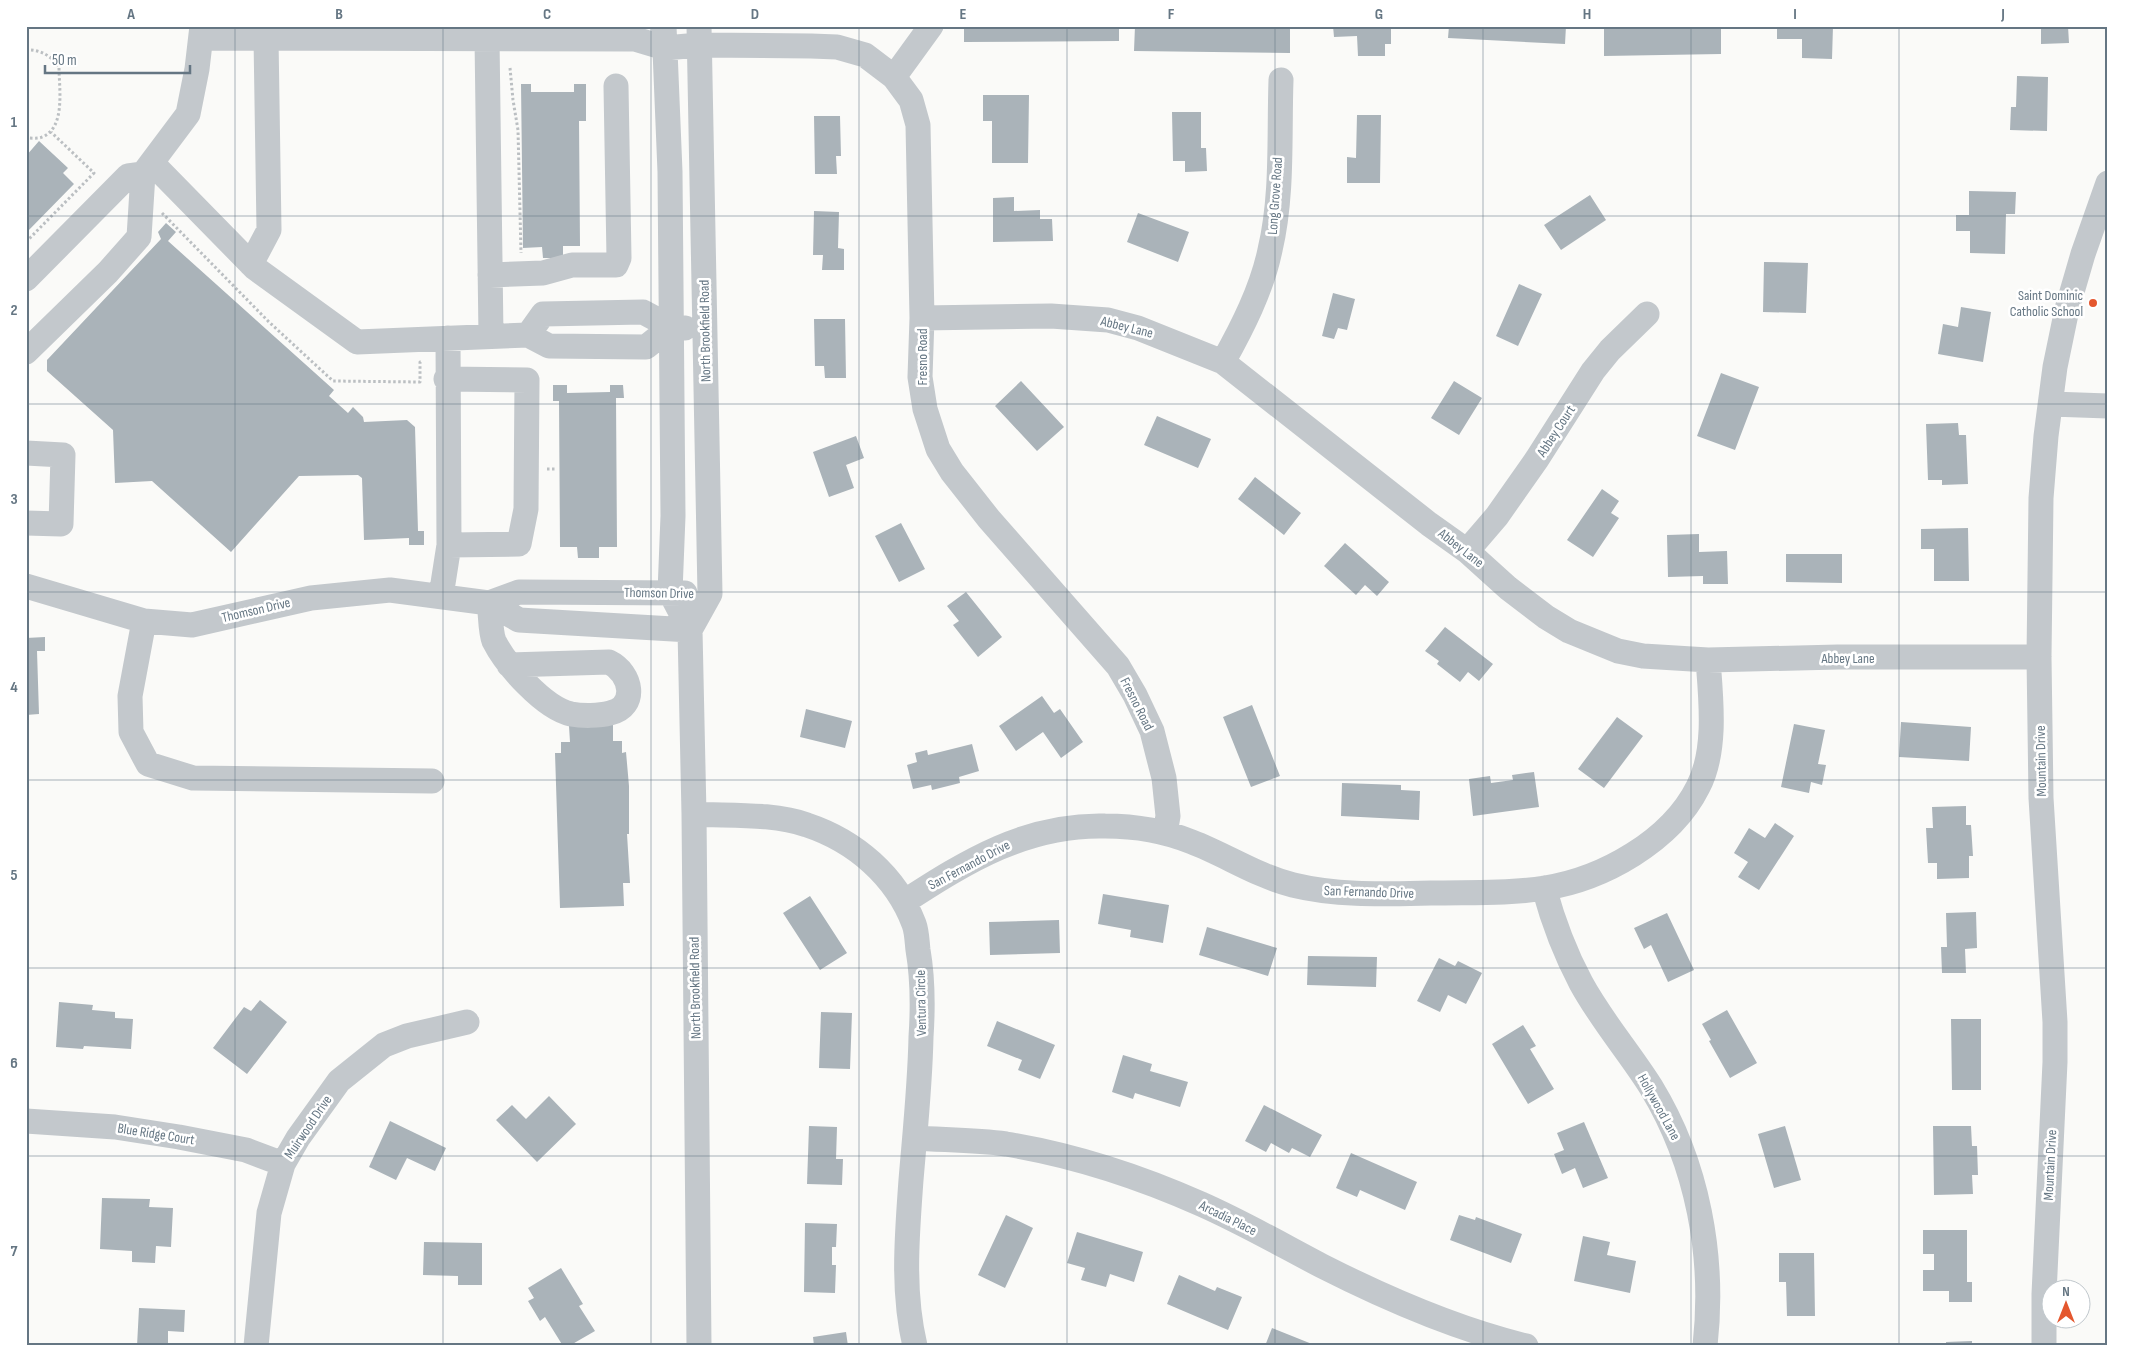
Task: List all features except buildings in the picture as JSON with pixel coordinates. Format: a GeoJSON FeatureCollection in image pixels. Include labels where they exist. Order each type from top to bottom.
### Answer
{"type":"FeatureCollection","features":[{"type":"Feature","properties":{"kind":"street"},"geometry":{"type":"LineString","coordinates":[[894,77],[932,26]]}},
{"type":"Feature","properties":{"kind":"street"},"geometry":{"type":"LineString","coordinates":[[26,352],[108,272],[139,237],[148,168],[188,114],[198,69],[201,32],[266,38],[432,32],[496,39],[635,39],[665,37],[670,172],[673,516],[670,592]]}},
{"type":"Feature","properties":{"kind":"street","name":"North Brookfield Road"},"geometry":{"type":"LineString","coordinates":[[699,36],[710,594]]}},
{"type":"Feature","properties":{"kind":"street","name":"Fresno Road"},"geometry":{"type":"LineString","coordinates":[[665,37],[811,36],[837,48],[865,55],[894,77],[911,100],[918,126],[922,318],[920,376],[925,409],[938,449],[952,472],[989,519],[1118,666],[1135,695],[1152,731],[1164,778],[1168,816],[1165,833]]}},
{"type":"Feature","properties":{"kind":"street"},"geometry":{"type":"LineString","coordinates":[[251,264],[269,230],[266,38]]}},
{"type":"Feature","properties":{"kind":"street"},"geometry":{"type":"LineString","coordinates":[[491,336],[490,275],[496,39]]}},
{"type":"Feature","properties":{"kind":"street","name":"Long Grove Road"},"geometry":{"type":"LineString","coordinates":[[1223,362],[1261,282],[1270,250],[1277,209],[1281,80]]}},
{"type":"Feature","properties":{"kind":"street"},"geometry":{"type":"LineString","coordinates":[[490,275],[543,273],[572,265],[616,265],[619,258],[616,86]]}},
{"type":"Feature","properties":{"kind":"street"},"geometry":{"type":"LineString","coordinates":[[148,168],[251,264],[357,342],[528,335],[549,346],[646,347],[671,327]]}},
{"type":"Feature","properties":{"kind":"street"},"geometry":{"type":"LineString","coordinates":[[26,279],[128,176],[148,168]]}},
{"type":"Feature","properties":{"kind":"street","name":"Mountain Drive"},"geometry":{"type":"LineString","coordinates":[[2044,1346],[2044,1294],[2055,1062],[2055,1022],[2041,798],[2039,657],[2041,498],[2046,436],[2055,367],[2066,309],[2108,184]]}},
{"type":"Feature","properties":{"kind":"street"},"geometry":{"type":"LineString","coordinates":[[528,335],[543,314],[643,312],[671,327],[705,328]]}},
{"type":"Feature","properties":{"kind":"street","name":"Abbey Court"},"geometry":{"type":"LineString","coordinates":[[1468,551],[1537,459],[1593,371],[1610,350],[1647,314]]}},
{"type":"Feature","properties":{"kind":"street","name":"Abbey Lane"},"geometry":{"type":"LineString","coordinates":[[922,318],[1051,316],[1108,320],[1138,328],[1223,362],[1429,524],[1468,551],[1508,588],[1546,617],[1569,631],[1618,650],[1644,656],[1708,660],[1838,657],[2039,657]]}},
{"type":"Feature","properties":{"kind":"street"},"geometry":{"type":"LineString","coordinates":[[440,596],[449,545],[446,379],[448,338]]}},
{"type":"Feature","properties":{"kind":"street"},"geometry":{"type":"LineString","coordinates":[[446,379],[526,380],[526,509],[519,544],[449,545]]}},
{"type":"Feature","properties":{"kind":"street"},"geometry":{"type":"LineString","coordinates":[[2051,404],[2108,406]]}},
{"type":"Feature","properties":{"kind":"street"},"geometry":{"type":"LineString","coordinates":[[26,453],[63,455],[61,524],[26,523]]}},
{"type":"Feature","properties":{"kind":"street","name":"Thomson Drive"},"geometry":{"type":"LineString","coordinates":[[26,586],[144,621],[192,625],[311,598],[390,590],[490,603],[519,620],[690,630]]}},
{"type":"Feature","properties":{"kind":"street","name":"Thomson Drive"},"geometry":{"type":"LineString","coordinates":[[490,603],[519,592],[670,592],[710,594]]}},
{"type":"Feature","properties":{"kind":"street","name":"North Brookfield Road"},"geometry":{"type":"LineString","coordinates":[[670,592],[690,630],[694,814],[699,1346]]}},
{"type":"Feature","properties":{"kind":"street"},"geometry":{"type":"LineString","coordinates":[[690,630],[710,594]]}},
{"type":"Feature","properties":{"kind":"street"},"geometry":{"type":"LineString","coordinates":[[490,603],[494,640],[509,665]]}},
{"type":"Feature","properties":{"kind":"street"},"geometry":{"type":"LineString","coordinates":[[144,621],[130,696],[131,732],[148,764],[193,778],[432,781]]}},
{"type":"Feature","properties":{"kind":"street","name":"San Fernando Drive"},"geometry":{"type":"LineString","coordinates":[[904,902],[991,850],[1044,831],[1072,826],[1136,827],[1165,833],[1193,842],[1268,877],[1312,889],[1366,894],[1544,888],[1570,882],[1643,849],[1664,832],[1698,788],[1705,766],[1710,734],[1708,660]]}},
{"type":"Feature","properties":{"kind":"street","name":"Ventura Circle"},"geometry":{"type":"LineString","coordinates":[[694,814],[778,819],[806,824],[849,844],[874,864],[891,882],[904,902],[914,926],[922,974],[921,1041],[906,1280],[907,1306],[915,1346]]}},
{"type":"Feature","properties":{"kind":"street","name":"Hollywood Lane"},"geometry":{"type":"LineString","coordinates":[[1544,888],[1560,938],[1581,982],[1651,1088],[1682,1150],[1697,1199],[1706,1252],[1708,1317],[1705,1346]]}},
{"type":"Feature","properties":{"kind":"street","name":"Muirwood Drive"},"geometry":{"type":"LineString","coordinates":[[256,1346],[269,1213],[283,1164],[298,1138],[339,1081],[384,1045],[408,1036],[466,1022]]}},
{"type":"Feature","properties":{"kind":"street","name":"Blue Ridge Court"},"geometry":{"type":"LineString","coordinates":[[26,1121],[114,1127],[179,1137],[246,1150],[283,1164]]}},
{"type":"Feature","properties":{"kind":"street","name":"Arcadia Place"},"geometry":{"type":"LineString","coordinates":[[915,1138],[1005,1144],[1065,1156],[1133,1177],[1201,1204],[1325,1267],[1420,1311],[1453,1324],[1526,1346]]}},
{"type":"Feature","properties":{"kind":"path"},"geometry":{"type":"LineString","coordinates":[[496,39],[506,55],[512,72],[513,100],[518,130],[522,274]]}},
{"type":"Feature","properties":{"kind":"path"},"geometry":{"type":"LineString","coordinates":[[26,50],[36,49],[56,61],[59,67],[57,122],[51,132],[41,138],[26,138]]}},
{"type":"Feature","properties":{"kind":"path"},"geometry":{"type":"LineString","coordinates":[[26,242],[94,173],[51,132]]}},
{"type":"Feature","properties":{"kind":"place","name":"Saint Dominic Catholic School"},"geometry":{"type":"Point","coordinates":[2093,303]}}]}
